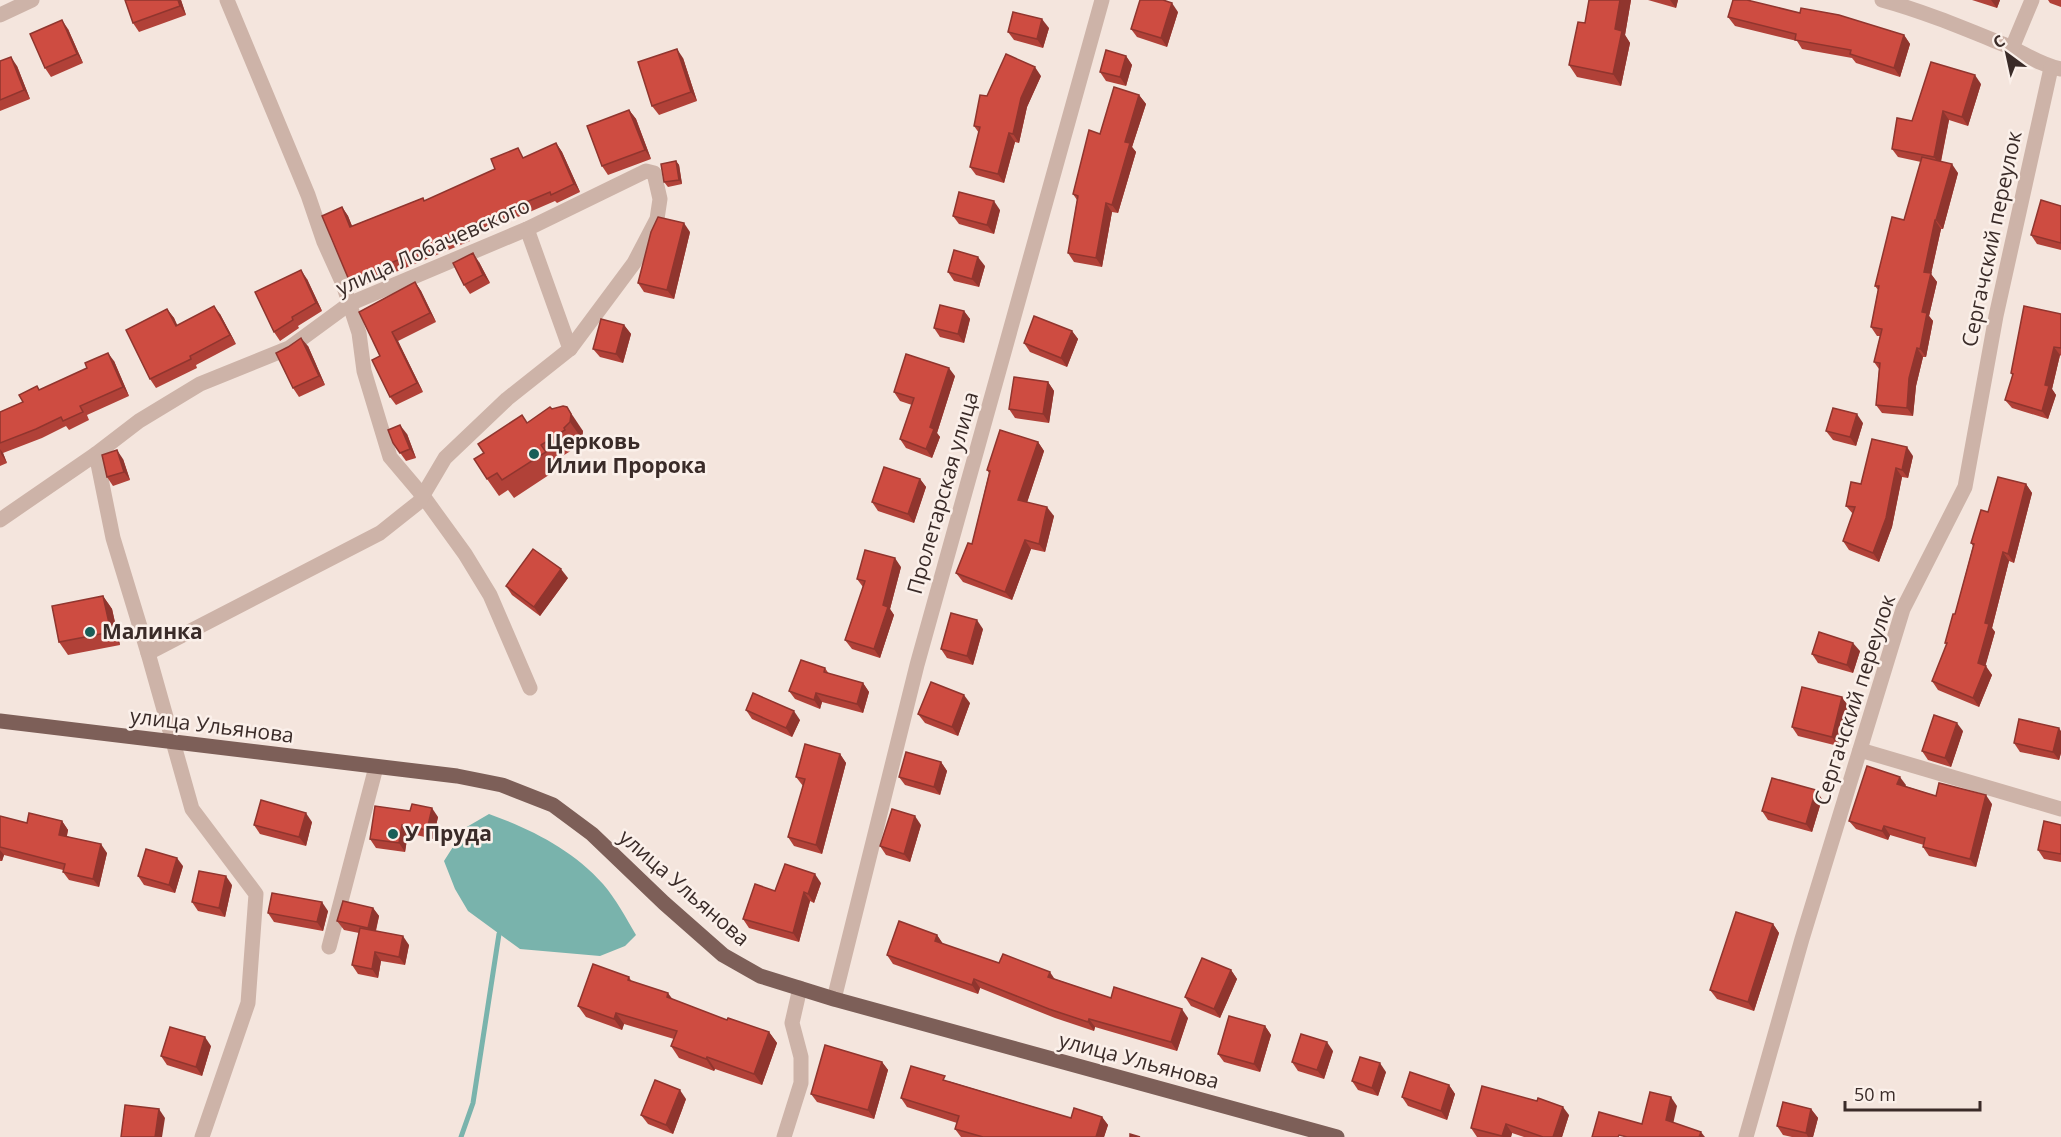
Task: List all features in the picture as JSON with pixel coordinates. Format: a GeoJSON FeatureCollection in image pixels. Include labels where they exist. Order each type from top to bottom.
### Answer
{"type":"FeatureCollection","features":[{"type":"Feature","properties":{"kind":"main road","name":"улица Ульянова"},"geometry":{"type":"LineString","coordinates":[[0,721],[457,776],[502,785],[553,806],[592,834],[664,903],[723,955],[760,976],[834,999],[1337,1137]]}},
{"type":"Feature","properties":{"kind":"street"},"geometry":{"type":"LineString","coordinates":[[0,15],[32,0]]}},
{"type":"Feature","properties":{"kind":"street"},"geometry":{"type":"LineString","coordinates":[[228,0],[308,195],[324,242],[344,284],[359,333],[364,371],[390,457],[423,495],[465,554],[490,595],[530,688]]}},
{"type":"Feature","properties":{"kind":"street","name":"Пролетарская улица"},"geometry":{"type":"LineString","coordinates":[[834,999],[917,665],[1102,0]]}},
{"type":"Feature","properties":{"kind":"street"},"geometry":{"type":"LineString","coordinates":[[1882,0],[1913,9],[2056,68]]}},
{"type":"Feature","properties":{"kind":"street"},"geometry":{"type":"LineString","coordinates":[[2012,48],[2032,0]]}},
{"type":"Feature","properties":{"kind":"street","name":"Сергачский переулок"},"geometry":{"type":"LineString","coordinates":[[1746,1137],[1802,939],[1903,609],[1965,487],[1996,316],[2056,68]]}},
{"type":"Feature","properties":{"kind":"street","name":"улица Лобачевского"},"geometry":{"type":"LineString","coordinates":[[0,520],[96,454],[139,421],[200,384],[289,348],[349,304],[527,229],[646,171],[654,173],[660,199],[657,219],[633,263],[570,349]]}},
{"type":"Feature","properties":{"kind":"street"},"geometry":{"type":"LineString","coordinates":[[148,653],[380,533],[419,502],[445,458],[507,399],[570,349],[527,229]]}},
{"type":"Feature","properties":{"kind":"street"},"geometry":{"type":"LineString","coordinates":[[96,454],[113,538],[192,809],[256,894],[248,1003],[202,1137]]}},
{"type":"Feature","properties":{"kind":"street"},"geometry":{"type":"LineString","coordinates":[[1860,750],[2061,809]]}},
{"type":"Feature","properties":{"kind":"street"},"geometry":{"type":"LineString","coordinates":[[329,947],[376,766]]}},
{"type":"Feature","properties":{"kind":"street"},"geometry":{"type":"LineString","coordinates":[[784,1137],[801,1083],[801,1057],[792,1023],[800,988]]}},
{"type":"Feature","properties":{"kind":"water"},"geometry":{"type":"Polygon","coordinates":[[[489,814],[536,834],[578,861],[608,890],[636,935],[625,946],[600,956],[520,949],[468,911],[455,889],[444,861],[465,828],[489,814]]]}},
{"type":"Feature","properties":{"kind":"building"},"geometry":{"type":"Polygon","coordinates":[[[125,0],[178,0],[180,6],[133,23],[125,0]]]}},
{"type":"Feature","properties":{"kind":"building"},"geometry":{"type":"Polygon","coordinates":[[[1140,0],[1163,0],[1172,3],[1161,38],[1131,29],[1140,0]]]}},
{"type":"Feature","properties":{"kind":"building"},"geometry":{"type":"Polygon","coordinates":[[[1589,0],[1620,0],[1615,29],[1622,31],[1613,74],[1569,65],[1578,22],[1585,23],[1589,0]]]}},
{"type":"Feature","properties":{"kind":"building"},"geometry":{"type":"Polygon","coordinates":[[[1733,0],[1747,0],[1800,13],[1801,8],[1839,15],[1904,35],[1894,68],[1850,54],[1851,50],[1795,40],[1796,34],[1728,17],[1733,0]]]}},
{"type":"Feature","properties":{"kind":"building"},"geometry":{"type":"Polygon","coordinates":[[[1013,12],[1042,19],[1037,39],[1008,32],[1013,12]]]}},
{"type":"Feature","properties":{"kind":"building"},"geometry":{"type":"Polygon","coordinates":[[[62,20],[77,54],[45,68],[30,34],[62,20]]]}},
{"type":"Feature","properties":{"kind":"building"},"geometry":{"type":"Polygon","coordinates":[[[677,49],[691,92],[652,106],[638,62],[677,49]]]}},
{"type":"Feature","properties":{"kind":"building"},"geometry":{"type":"Polygon","coordinates":[[[1106,50],[1126,56],[1120,77],[1100,72],[1106,50]]]}},
{"type":"Feature","properties":{"kind":"building"},"geometry":{"type":"Polygon","coordinates":[[[1006,54],[1035,67],[1021,98],[1013,134],[1009,133],[998,174],[970,167],[980,127],[974,126],[980,95],[987,96],[1006,54]]]}},
{"type":"Feature","properties":{"kind":"building"},"geometry":{"type":"Polygon","coordinates":[[[11,57],[24,90],[0,100],[0,61],[11,57]]]}},
{"type":"Feature","properties":{"kind":"building"},"geometry":{"type":"Polygon","coordinates":[[[1931,62],[1975,75],[1962,117],[1943,111],[1934,157],[1892,149],[1897,118],[1912,121],[1931,62]]]}},
{"type":"Feature","properties":{"kind":"building"},"geometry":{"type":"Polygon","coordinates":[[[1114,87],[1139,95],[1125,142],[1130,143],[1112,205],[1106,203],[1096,258],[1068,253],[1078,196],[1073,194],[1089,130],[1100,134],[1114,87]]]}},
{"type":"Feature","properties":{"kind":"building"},"geometry":{"type":"Polygon","coordinates":[[[629,110],[645,150],[602,166],[587,126],[629,110]]]}},
{"type":"Feature","properties":{"kind":"building"},"geometry":{"type":"Polygon","coordinates":[[[556,143],[574,184],[551,195],[550,192],[511,207],[462,229],[464,233],[349,280],[322,216],[342,207],[350,227],[423,198],[424,201],[495,169],[491,159],[518,148],[523,158],[556,143]]]}},
{"type":"Feature","properties":{"kind":"building"},"geometry":{"type":"Polygon","coordinates":[[[1922,157],[1952,164],[1935,220],[1924,272],[1931,273],[1922,312],[1927,313],[1920,349],[1917,348],[1909,378],[1907,408],[1876,405],[1880,363],[1874,362],[1882,329],[1871,327],[1879,286],[1875,286],[1892,217],[1904,220],[1922,157]]]}},
{"type":"Feature","properties":{"kind":"building"},"geometry":{"type":"Polygon","coordinates":[[[676,161],[679,180],[664,182],[661,164],[676,161]]]}},
{"type":"Feature","properties":{"kind":"building"},"geometry":{"type":"Polygon","coordinates":[[[959,192],[994,201],[987,225],[953,216],[959,192]]]}},
{"type":"Feature","properties":{"kind":"building"},"geometry":{"type":"Polygon","coordinates":[[[2041,200],[2061,206],[2061,243],[2031,235],[2041,200]]]}},
{"type":"Feature","properties":{"kind":"building"},"geometry":{"type":"Polygon","coordinates":[[[658,217],[684,223],[667,290],[638,283],[651,232],[658,217]]]}},
{"type":"Feature","properties":{"kind":"building"},"geometry":{"type":"Polygon","coordinates":[[[954,250],[978,257],[972,279],[948,272],[954,250]]]}},
{"type":"Feature","properties":{"kind":"building"},"geometry":{"type":"Polygon","coordinates":[[[473,253],[483,275],[464,285],[453,263],[473,253]]]}},
{"type":"Feature","properties":{"kind":"building"},"geometry":{"type":"Polygon","coordinates":[[[301,270],[316,303],[292,317],[293,320],[274,332],[255,292],[301,270]]]}},
{"type":"Feature","properties":{"kind":"building"},"geometry":{"type":"Polygon","coordinates":[[[415,282],[430,313],[392,332],[417,383],[390,397],[372,360],[380,356],[359,312],[415,282]]]}},
{"type":"Feature","properties":{"kind":"building"},"geometry":{"type":"Polygon","coordinates":[[[940,305],[964,311],[958,334],[934,328],[940,305]]]}},
{"type":"Feature","properties":{"kind":"building"},"geometry":{"type":"Polygon","coordinates":[[[214,306],[230,335],[190,356],[191,359],[150,379],[126,330],[167,309],[176,326],[214,306]]]}},
{"type":"Feature","properties":{"kind":"building"},"geometry":{"type":"Polygon","coordinates":[[[2024,306],[2061,314],[2061,348],[2054,347],[2045,385],[2049,386],[2042,411],[2005,400],[2013,374],[2011,373],[2024,306]]]}},
{"type":"Feature","properties":{"kind":"building"},"geometry":{"type":"Polygon","coordinates":[[[1034,316],[1072,331],[1061,358],[1024,343],[1034,316]]]}},
{"type":"Feature","properties":{"kind":"building"},"geometry":{"type":"Polygon","coordinates":[[[601,319],[624,325],[616,354],[593,349],[601,319]]]}},
{"type":"Feature","properties":{"kind":"building"},"geometry":{"type":"Polygon","coordinates":[[[301,338],[319,376],[293,388],[276,353],[301,338]]]}},
{"type":"Feature","properties":{"kind":"building"},"geometry":{"type":"Polygon","coordinates":[[[108,353],[123,387],[80,406],[83,412],[63,421],[61,417],[0,443],[0,412],[23,402],[19,395],[37,386],[39,390],[87,368],[85,363],[108,353]]]}},
{"type":"Feature","properties":{"kind":"building"},"geometry":{"type":"Polygon","coordinates":[[[906,354],[949,368],[930,427],[934,429],[926,449],[900,439],[914,398],[894,392],[906,354]]]}},
{"type":"Feature","properties":{"kind":"building"},"geometry":{"type":"Polygon","coordinates":[[[1014,377],[1048,382],[1043,414],[1009,409],[1014,377]]]}},
{"type":"Feature","properties":{"kind":"building"},"geometry":{"type":"Polygon","coordinates":[[[550,407],[552,409],[567,407],[571,414],[570,422],[564,428],[565,430],[541,445],[546,452],[502,480],[497,473],[487,479],[474,459],[484,453],[478,444],[522,415],[527,423],[550,407]]]}},
{"type":"Feature","properties":{"kind":"building"},"geometry":{"type":"Polygon","coordinates":[[[1833,408],[1857,414],[1850,437],[1826,431],[1833,408]]]}},
{"type":"Feature","properties":{"kind":"building"},"geometry":{"type":"Polygon","coordinates":[[[400,425],[410,449],[400,453],[388,430],[400,425]]]}},
{"type":"Feature","properties":{"kind":"building"},"geometry":{"type":"Polygon","coordinates":[[[1000,430],[1038,442],[1018,500],[1047,507],[1039,544],[1025,540],[1005,592],[956,573],[968,543],[972,544],[990,471],[987,470],[1000,430]]]}},
{"type":"Feature","properties":{"kind":"building"},"geometry":{"type":"Polygon","coordinates":[[[1872,439],[1907,447],[1902,470],[1896,468],[1886,518],[1873,553],[1843,541],[1855,507],[1846,506],[1851,482],[1861,484],[1872,439]]]}},
{"type":"Feature","properties":{"kind":"building"},"geometry":{"type":"Polygon","coordinates":[[[117,450],[124,472],[107,477],[102,455],[117,450]]]}},
{"type":"Feature","properties":{"kind":"building"},"geometry":{"type":"Polygon","coordinates":[[[884,467],[920,479],[908,514],[872,502],[884,467]]]}},
{"type":"Feature","properties":{"kind":"building"},"geometry":{"type":"Polygon","coordinates":[[[1998,477],[2026,484],[2008,554],[2003,552],[1985,623],[1989,624],[1978,663],[1986,666],[1973,698],[1932,681],[1947,643],[1945,643],[1974,544],[1971,543],[1981,510],[1988,512],[1998,477]]]}},
{"type":"Feature","properties":{"kind":"building"},"geometry":{"type":"Polygon","coordinates":[[[533,549],[561,569],[534,607],[506,586],[533,549]]]}},
{"type":"Feature","properties":{"kind":"building"},"geometry":{"type":"Polygon","coordinates":[[[865,550],[895,558],[883,605],[888,607],[874,649],[845,640],[865,581],[857,579],[865,550]]]}},
{"type":"Feature","properties":{"kind":"building"},"geometry":{"type":"Polygon","coordinates":[[[103,596],[111,632],[59,642],[52,606],[103,596]]]}},
{"type":"Feature","properties":{"kind":"building"},"geometry":{"type":"Polygon","coordinates":[[[951,613],[977,620],[967,656],[941,649],[951,613]]]}},
{"type":"Feature","properties":{"kind":"building"},"geometry":{"type":"Polygon","coordinates":[[[1819,632],[1853,643],[1847,665],[1812,654],[1819,632]]]}},
{"type":"Feature","properties":{"kind":"building"},"geometry":{"type":"Polygon","coordinates":[[[801,660],[825,668],[824,672],[863,683],[857,704],[816,693],[814,700],[789,691],[801,660]]]}},
{"type":"Feature","properties":{"kind":"building"},"geometry":{"type":"Polygon","coordinates":[[[931,682],[964,695],[952,727],[918,714],[931,682]]]}},
{"type":"Feature","properties":{"kind":"building"},"geometry":{"type":"Polygon","coordinates":[[[1802,687],[1842,697],[1832,737],[1792,727],[1802,687]]]}},
{"type":"Feature","properties":{"kind":"building"},"geometry":{"type":"Polygon","coordinates":[[[753,693],[794,711],[786,728],[746,710],[753,693]]]}},
{"type":"Feature","properties":{"kind":"building"},"geometry":{"type":"Polygon","coordinates":[[[1934,715],[1957,723],[1945,758],[1922,751],[1934,715]]]}},
{"type":"Feature","properties":{"kind":"building"},"geometry":{"type":"Polygon","coordinates":[[[2019,719],[2059,728],[2053,752],[2014,743],[2019,719]]]}},
{"type":"Feature","properties":{"kind":"building"},"geometry":{"type":"Polygon","coordinates":[[[805,744],[840,754],[816,845],[788,837],[805,779],[796,777],[805,744]]]}},
{"type":"Feature","properties":{"kind":"building"},"geometry":{"type":"Polygon","coordinates":[[[906,752],[941,762],[934,787],[899,777],[906,752]]]}},
{"type":"Feature","properties":{"kind":"building"},"geometry":{"type":"Polygon","coordinates":[[[1867,766],[1900,777],[1897,784],[1936,796],[1939,783],[1986,795],[1970,859],[1923,847],[1925,838],[1884,826],[1882,831],[1849,821],[1867,766]]]}},
{"type":"Feature","properties":{"kind":"building"},"geometry":{"type":"Polygon","coordinates":[[[1772,778],[1816,790],[1806,824],[1762,811],[1772,778]]]}},
{"type":"Feature","properties":{"kind":"building"},"geometry":{"type":"Polygon","coordinates":[[[261,800],[306,813],[299,837],[254,825],[261,800]]]}},
{"type":"Feature","properties":{"kind":"building"},"geometry":{"type":"Polygon","coordinates":[[[412,804],[432,808],[427,830],[402,825],[399,843],[370,839],[375,806],[410,811],[412,804]]]}},
{"type":"Feature","properties":{"kind":"building"},"geometry":{"type":"Polygon","coordinates":[[[892,809],[915,816],[904,854],[880,846],[892,809]]]}},
{"type":"Feature","properties":{"kind":"building"},"geometry":{"type":"Polygon","coordinates":[[[29,813],[62,821],[59,835],[101,844],[93,879],[63,872],[65,864],[0,847],[0,816],[27,823],[29,813]]]}},
{"type":"Feature","properties":{"kind":"building"},"geometry":{"type":"Polygon","coordinates":[[[2044,821],[2061,825],[2061,854],[2038,850],[2044,821]]]}},
{"type":"Feature","properties":{"kind":"building"},"geometry":{"type":"Polygon","coordinates":[[[146,849],[177,858],[169,885],[138,876],[146,849]]]}},
{"type":"Feature","properties":{"kind":"building"},"geometry":{"type":"Polygon","coordinates":[[[785,864],[815,874],[808,894],[804,892],[793,933],[743,919],[755,884],[775,891],[785,864]]]}},
{"type":"Feature","properties":{"kind":"building"},"geometry":{"type":"Polygon","coordinates":[[[199,871],[226,876],[219,908],[192,902],[199,871]]]}},
{"type":"Feature","properties":{"kind":"building"},"geometry":{"type":"Polygon","coordinates":[[[272,893],[322,902],[317,922],[268,913],[272,893]]]}},
{"type":"Feature","properties":{"kind":"building"},"geometry":{"type":"Polygon","coordinates":[[[343,901],[373,908],[368,928],[337,921],[343,901]]]}},
{"type":"Feature","properties":{"kind":"building"},"geometry":{"type":"Polygon","coordinates":[[[1736,912],[1773,924],[1748,1002],[1710,990],[1736,912]]]}},
{"type":"Feature","properties":{"kind":"building"},"geometry":{"type":"Polygon","coordinates":[[[899,921],[937,935],[935,941],[999,963],[1003,954],[1050,972],[1048,977],[1111,998],[1114,987],[1182,1009],[1171,1042],[1089,1019],[1088,1022],[974,979],[972,985],[887,955],[899,921]]]}},
{"type":"Feature","properties":{"kind":"building"},"geometry":{"type":"Polygon","coordinates":[[[360,928],[403,936],[399,957],[375,952],[372,969],[352,965],[360,928]]]}},
{"type":"Feature","properties":{"kind":"building"},"geometry":{"type":"Polygon","coordinates":[[[1202,958],[1231,970],[1214,1009],[1185,997],[1202,958]]]}},
{"type":"Feature","properties":{"kind":"building"},"geometry":{"type":"Polygon","coordinates":[[[593,964],[629,977],[628,980],[668,993],[667,997],[727,1020],[728,1018],[769,1032],[754,1074],[671,1046],[677,1031],[616,1013],[614,1019],[578,1006],[593,964]]]}},
{"type":"Feature","properties":{"kind":"building"},"geometry":{"type":"Polygon","coordinates":[[[1229,1016],[1265,1026],[1254,1064],[1218,1054],[1229,1016]]]}},
{"type":"Feature","properties":{"kind":"building"},"geometry":{"type":"Polygon","coordinates":[[[170,1027],[205,1037],[196,1067],[161,1056],[170,1027]]]}},
{"type":"Feature","properties":{"kind":"building"},"geometry":{"type":"Polygon","coordinates":[[[1301,1034],[1327,1042],[1317,1070],[1292,1062],[1301,1034]]]}},
{"type":"Feature","properties":{"kind":"building"},"geometry":{"type":"Polygon","coordinates":[[[825,1045],[882,1062],[868,1110],[811,1094],[825,1045]]]}},
{"type":"Feature","properties":{"kind":"building"},"geometry":{"type":"Polygon","coordinates":[[[1360,1057],[1380,1063],[1372,1088],[1352,1081],[1360,1057]]]}},
{"type":"Feature","properties":{"kind":"building"},"geometry":{"type":"Polygon","coordinates":[[[911,1066],[945,1076],[943,1080],[1071,1118],[1074,1108],[1102,1117],[1096,1137],[983,1137],[955,1129],[959,1116],[901,1098],[911,1066]]]}},
{"type":"Feature","properties":{"kind":"building"},"geometry":{"type":"Polygon","coordinates":[[[1410,1072],[1449,1085],[1441,1111],[1402,1097],[1410,1072]]]}},
{"type":"Feature","properties":{"kind":"building"},"geometry":{"type":"Polygon","coordinates":[[[655,1080],[680,1090],[666,1125],[641,1115],[655,1080]]]}},
{"type":"Feature","properties":{"kind":"building"},"geometry":{"type":"Polygon","coordinates":[[[1482,1086],[1537,1101],[1538,1098],[1563,1107],[1553,1137],[1543,1137],[1506,1124],[1502,1136],[1471,1128],[1482,1086]]]}},
{"type":"Feature","properties":{"kind":"building"},"geometry":{"type":"Polygon","coordinates":[[[1650,1092],[1671,1097],[1666,1120],[1701,1132],[1699,1137],[1619,1135],[1618,1137],[1592,1137],[1599,1112],[1642,1124],[1650,1092]]]}},
{"type":"Feature","properties":{"kind":"building"},"geometry":{"type":"Polygon","coordinates":[[[1783,1102],[1811,1109],[1806,1133],[1777,1126],[1783,1102]]]}},
{"type":"Feature","properties":{"kind":"building"},"geometry":{"type":"Polygon","coordinates":[[[125,1105],[159,1109],[155,1137],[121,1137],[125,1105]]]}},
{"type":"Feature","properties":{"kind":"waterway"},"geometry":{"type":"LineString","coordinates":[[461,1137],[473,1103],[499,934]]}},
{"type":"Feature","properties":{"kind":"place","name":"Церковь Илии Пророка"},"geometry":{"type":"Point","coordinates":[534,454]}},
{"type":"Feature","properties":{"kind":"place","name":"Малинка"},"geometry":{"type":"Point","coordinates":[90,632]}},
{"type":"Feature","properties":{"kind":"place","name":"У Пруда"},"geometry":{"type":"Point","coordinates":[393,834]}}]}
